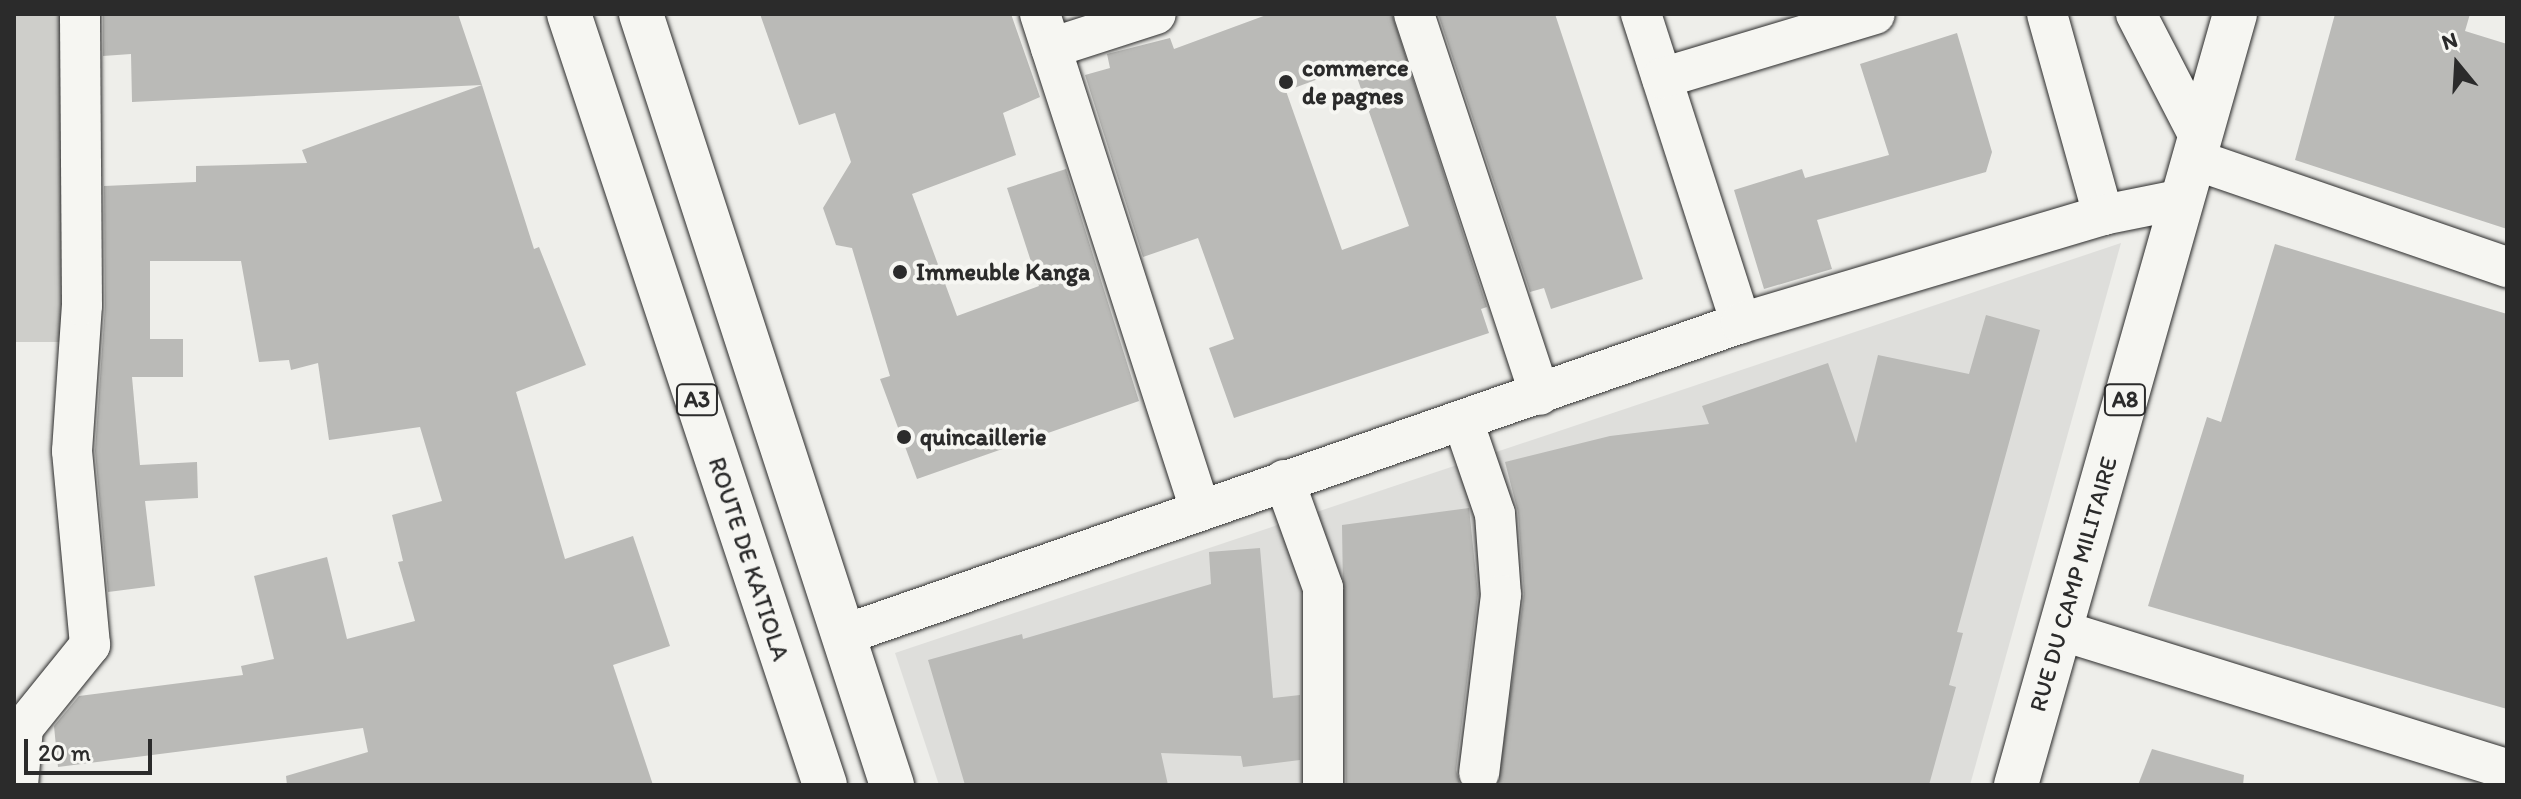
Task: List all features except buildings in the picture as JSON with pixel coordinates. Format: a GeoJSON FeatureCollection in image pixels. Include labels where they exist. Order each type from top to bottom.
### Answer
{"type":"FeatureCollection","features":[{"type":"Feature","properties":{"kind":"main road","name":"ROUTE DE KATIOLA"},"geometry":{"type":"LineString","coordinates":[[569,14],[825,785]]}},
{"type":"Feature","properties":{"kind":"main road"},"geometry":{"type":"LineString","coordinates":[[641,14],[892,785]]}},
{"type":"Feature","properties":{"kind":"main road","name":"RUE DU CAMP MILITAIRE"},"geometry":{"type":"LineString","coordinates":[[2016,785],[2235,14]]}},
{"type":"Feature","properties":{"kind":"street"},"geometry":{"type":"LineString","coordinates":[[18,785],[23,728],[90,645],[72,451],[82,305],[80,14]]}},
{"type":"Feature","properties":{"kind":"street"},"geometry":{"type":"LineString","coordinates":[[1156,14],[1045,31],[1200,509]]}},
{"type":"Feature","properties":{"kind":"street"},"geometry":{"type":"LineString","coordinates":[[1414,14],[1540,395]]}},
{"type":"Feature","properties":{"kind":"street"},"geometry":{"type":"LineString","coordinates":[[1641,14],[1741,323]]}},
{"type":"Feature","properties":{"kind":"street"},"geometry":{"type":"LineString","coordinates":[[1662,78],[1875,14]]}},
{"type":"Feature","properties":{"kind":"street"},"geometry":{"type":"LineString","coordinates":[[2047,14],[2103,215]]}},
{"type":"Feature","properties":{"kind":"street"},"geometry":{"type":"LineString","coordinates":[[2136,14],[2192,165]]}},
{"type":"Feature","properties":{"kind":"street"},"geometry":{"type":"LineString","coordinates":[[843,635],[1741,323],[2103,215],[2192,165],[2507,267]]}},
{"type":"Feature","properties":{"kind":"street"},"geometry":{"type":"LineString","coordinates":[[1463,421],[1495,514],[1501,595],[1479,773]]}},
{"type":"Feature","properties":{"kind":"street"},"geometry":{"type":"LineString","coordinates":[[1284,480],[1323,588],[1323,785]]}},
{"type":"Feature","properties":{"kind":"street"},"geometry":{"type":"LineString","coordinates":[[2060,630],[2507,769]]}},
{"type":"Feature","properties":{"kind":"shaded area"},"geometry":{"type":"Polygon","coordinates":[[[14,14],[62,14],[62,342],[14,342],[14,14]]]}},
{"type":"Feature","properties":{"kind":"shaded area"},"geometry":{"type":"Polygon","coordinates":[[[2121,243],[1970,785],[939,785],[895,653],[2121,243]]]}},
{"type":"Feature","properties":{"kind":"place","name":"commerce de pagnes"},"geometry":{"type":"Point","coordinates":[1286,82]}},
{"type":"Feature","properties":{"kind":"place","name":"Immeuble Kanga"},"geometry":{"type":"Point","coordinates":[900,272]}},
{"type":"Feature","properties":{"kind":"place","name":"quincaillerie"},"geometry":{"type":"Point","coordinates":[904,437]}}]}
